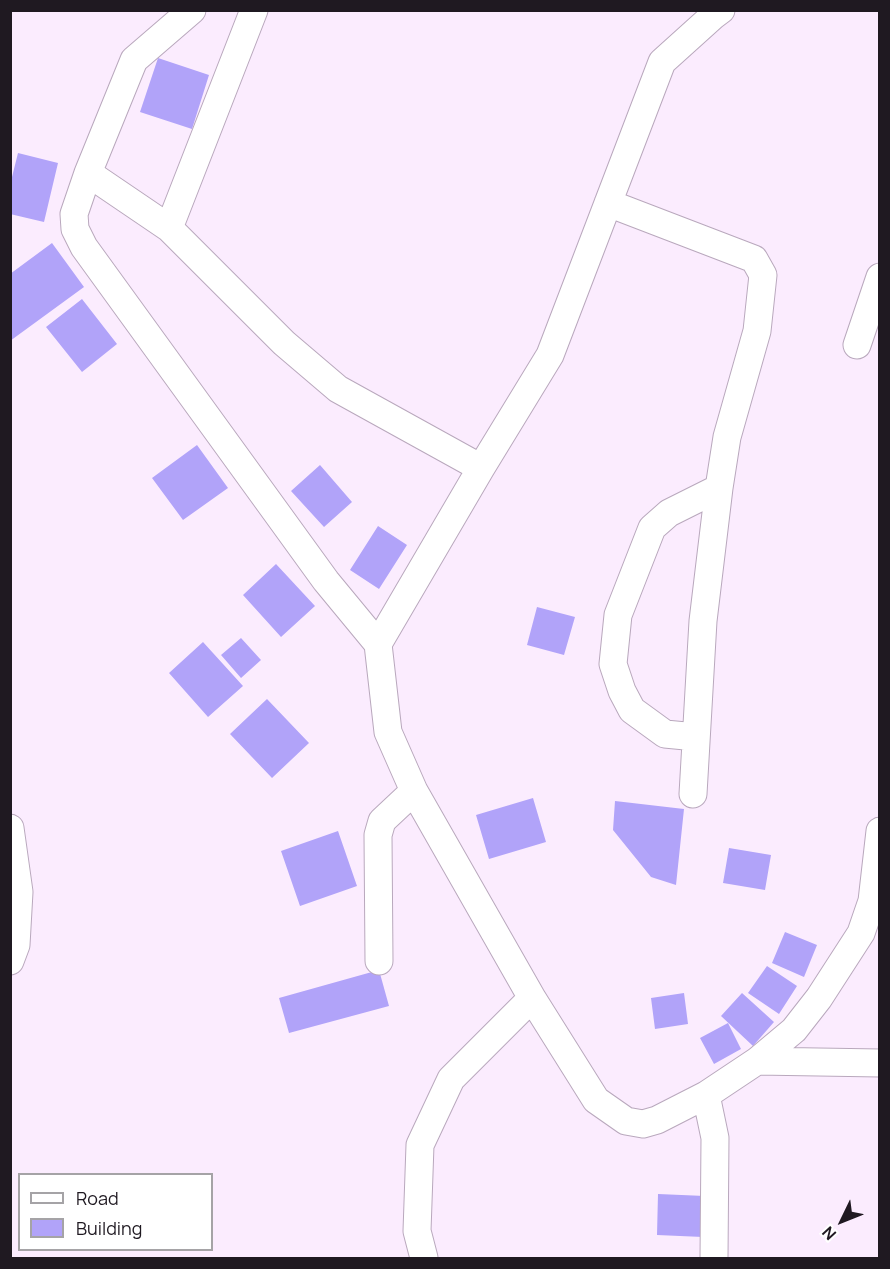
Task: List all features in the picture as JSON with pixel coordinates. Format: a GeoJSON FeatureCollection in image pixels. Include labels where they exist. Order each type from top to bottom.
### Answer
{"type":"FeatureCollection","features":[{"type":"Feature","properties":{"kind":"street"},"geometry":{"type":"LineString","coordinates":[[192,10],[134,60],[88,173],[75,214],[75,229],[84,247],[326,581],[378,644],[388,732],[414,791],[532,998],[596,1100],[626,1121],[643,1124],[657,1120],[706,1095],[757,1061],[794,1030],[819,998],[861,933],[872,901],[879,831]]}},
{"type":"Feature","properties":{"kind":"street"},"geometry":{"type":"LineString","coordinates":[[169,228],[254,10]]}},
{"type":"Feature","properties":{"kind":"street"},"geometry":{"type":"LineString","coordinates":[[378,644],[550,355],[662,63],[721,10]]}},
{"type":"Feature","properties":{"kind":"street"},"geometry":{"type":"LineString","coordinates":[[88,173],[169,228],[284,343],[338,389],[481,468]]}},
{"type":"Feature","properties":{"kind":"street"},"geometry":{"type":"LineString","coordinates":[[608,203],[754,260],[764,275],[757,331],[727,437],[719,488],[703,621],[693,794]]}},
{"type":"Feature","properties":{"kind":"street"},"geometry":{"type":"LineString","coordinates":[[866,334],[879,277]]}},
{"type":"Feature","properties":{"kind":"street"},"geometry":{"type":"LineString","coordinates":[[696,737],[665,734],[633,710],[622,691],[613,664],[618,615],[652,528],[669,513],[719,488]]}},
{"type":"Feature","properties":{"kind":"street"},"geometry":{"type":"LineString","coordinates":[[379,961],[378,835],[382,821],[414,791]]}},
{"type":"Feature","properties":{"kind":"street"},"geometry":{"type":"LineString","coordinates":[[10,828],[19,892],[16,945],[10,961]]}},
{"type":"Feature","properties":{"kind":"street"},"geometry":{"type":"LineString","coordinates":[[424,1258],[417,1231],[420,1145],[451,1079],[532,998]]}},
{"type":"Feature","properties":{"kind":"street"},"geometry":{"type":"LineString","coordinates":[[757,1061],[879,1063]]}},
{"type":"Feature","properties":{"kind":"street"},"geometry":{"type":"LineString","coordinates":[[706,1095],[715,1138],[714,1258]]}},
{"type":"Feature","properties":{"kind":"building"},"geometry":{"type":"Polygon","coordinates":[[[158,58],[209,75],[192,129],[140,112],[158,58]]]}},
{"type":"Feature","properties":{"kind":"building"},"geometry":{"type":"Polygon","coordinates":[[[18,153],[58,163],[44,222],[10,214],[10,185],[18,153]]]}},
{"type":"Feature","properties":{"kind":"building"},"geometry":{"type":"Polygon","coordinates":[[[52,243],[84,287],[10,341],[10,274],[52,243]]]}},
{"type":"Feature","properties":{"kind":"building"},"geometry":{"type":"Polygon","coordinates":[[[82,299],[117,344],[82,372],[46,327],[82,299]]]}},
{"type":"Feature","properties":{"kind":"building"},"geometry":{"type":"Polygon","coordinates":[[[197,445],[228,488],[183,520],[152,478],[197,445]]]}},
{"type":"Feature","properties":{"kind":"building"},"geometry":{"type":"Polygon","coordinates":[[[320,465],[352,502],[324,527],[291,491],[320,465]]]}},
{"type":"Feature","properties":{"kind":"building"},"geometry":{"type":"Polygon","coordinates":[[[378,526],[407,545],[379,589],[350,570],[378,526]]]}},
{"type":"Feature","properties":{"kind":"building"},"geometry":{"type":"Polygon","coordinates":[[[276,564],[315,606],[281,637],[243,595],[276,564]]]}},
{"type":"Feature","properties":{"kind":"building"},"geometry":{"type":"Polygon","coordinates":[[[537,607],[575,617],[564,655],[527,645],[537,607]]]}},
{"type":"Feature","properties":{"kind":"building"},"geometry":{"type":"Polygon","coordinates":[[[241,638],[261,660],[241,678],[221,655],[241,638]]]}},
{"type":"Feature","properties":{"kind":"building"},"geometry":{"type":"Polygon","coordinates":[[[203,642],[243,686],[208,717],[169,673],[203,642]]]}},
{"type":"Feature","properties":{"kind":"building"},"geometry":{"type":"Polygon","coordinates":[[[267,699],[309,743],[272,778],[230,734],[267,699]]]}},
{"type":"Feature","properties":{"kind":"building"},"geometry":{"type":"Polygon","coordinates":[[[533,798],[546,842],[489,859],[476,815],[533,798]]]}},
{"type":"Feature","properties":{"kind":"building"},"geometry":{"type":"Polygon","coordinates":[[[615,801],[684,809],[676,885],[651,877],[613,830],[615,801]]]}},
{"type":"Feature","properties":{"kind":"building"},"geometry":{"type":"Polygon","coordinates":[[[338,831],[357,886],[300,906],[281,851],[338,831]]]}},
{"type":"Feature","properties":{"kind":"building"},"geometry":{"type":"Polygon","coordinates":[[[729,848],[771,855],[765,890],[723,883],[729,848]]]}},
{"type":"Feature","properties":{"kind":"building"},"geometry":{"type":"Polygon","coordinates":[[[785,932],[817,945],[804,977],[772,963],[785,932]]]}},
{"type":"Feature","properties":{"kind":"building"},"geometry":{"type":"Polygon","coordinates":[[[767,966],[797,986],[779,1014],[748,993],[767,966]]]}},
{"type":"Feature","properties":{"kind":"building"},"geometry":{"type":"Polygon","coordinates":[[[379,970],[389,1006],[289,1033],[279,998],[379,970]]]}},
{"type":"Feature","properties":{"kind":"building"},"geometry":{"type":"Polygon","coordinates":[[[684,993],[688,1024],[655,1029],[651,998],[684,993]]]}},
{"type":"Feature","properties":{"kind":"building"},"geometry":{"type":"Polygon","coordinates":[[[742,993],[774,1022],[753,1046],[721,1016],[742,993]]]}},
{"type":"Feature","properties":{"kind":"building"},"geometry":{"type":"Polygon","coordinates":[[[728,1023],[741,1049],[714,1064],[700,1038],[728,1023]]]}},
{"type":"Feature","properties":{"kind":"building"},"geometry":{"type":"Polygon","coordinates":[[[658,1194],[705,1196],[703,1237],[657,1235],[658,1194]]]}}]}
